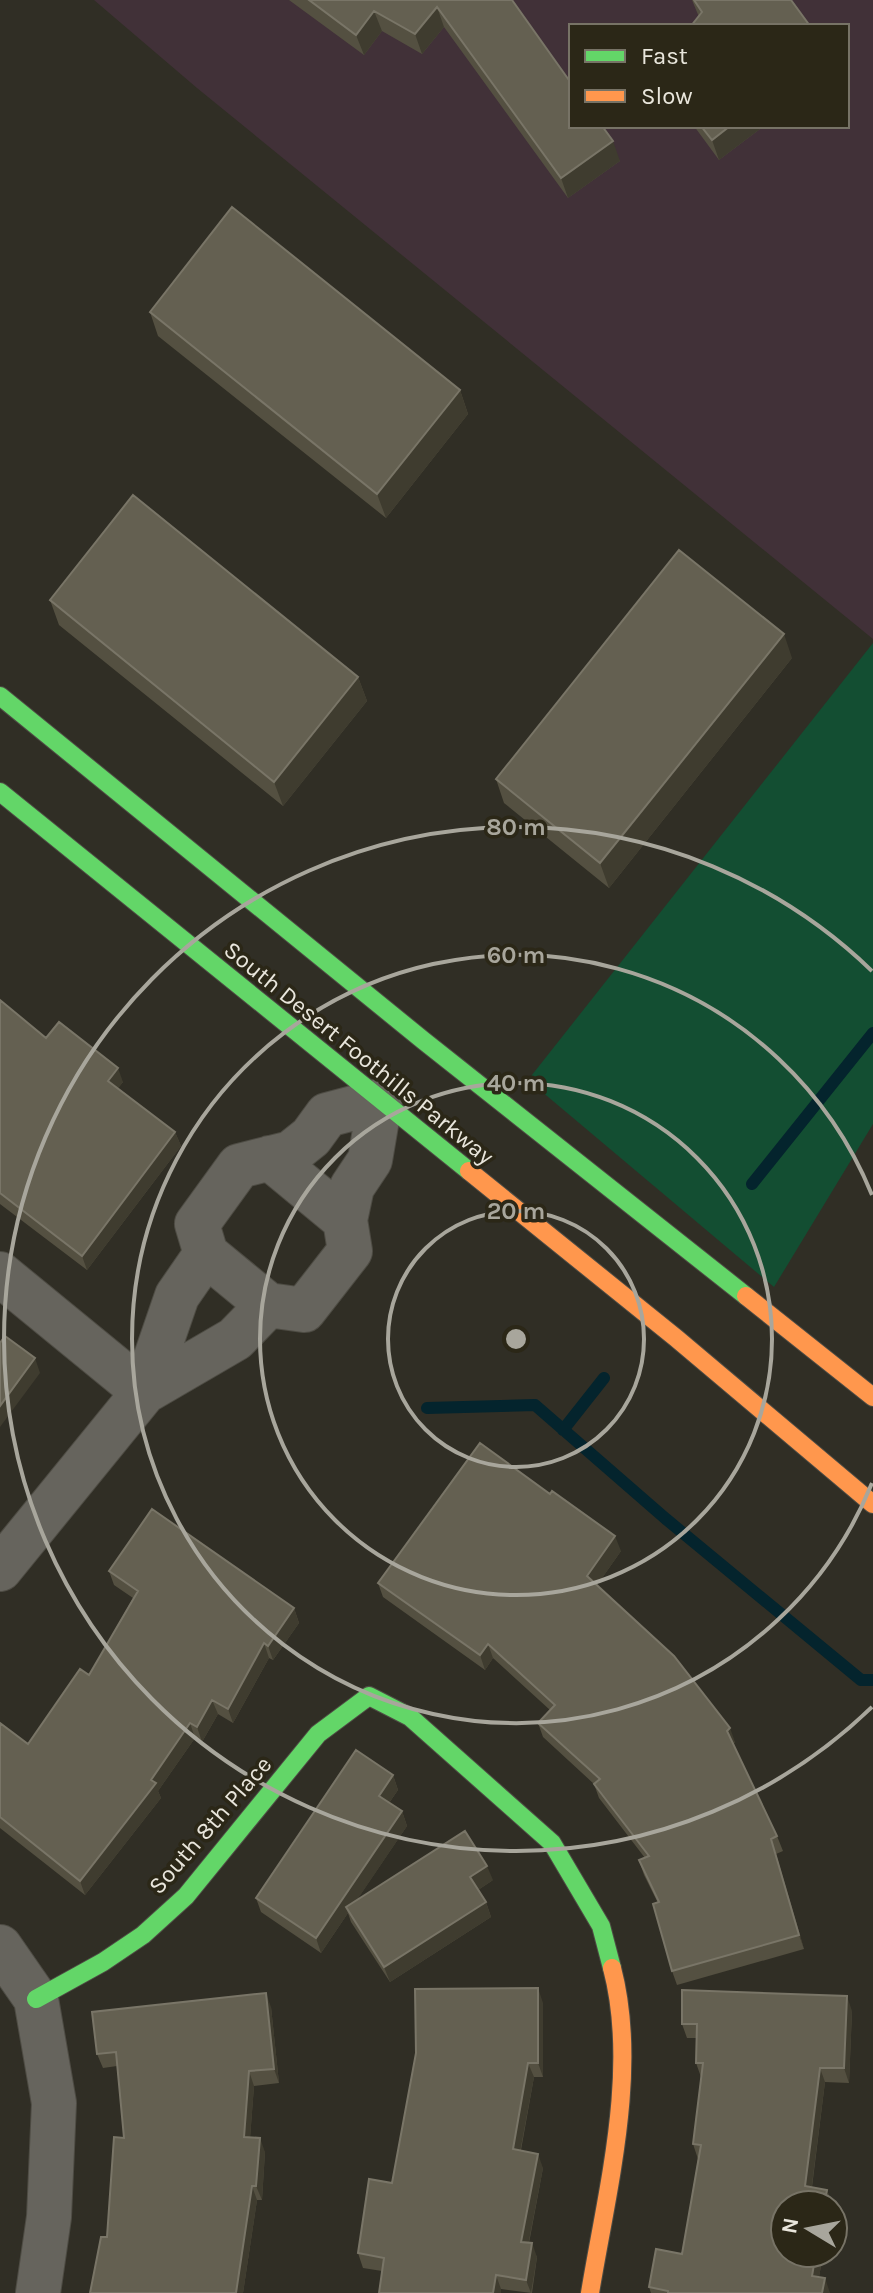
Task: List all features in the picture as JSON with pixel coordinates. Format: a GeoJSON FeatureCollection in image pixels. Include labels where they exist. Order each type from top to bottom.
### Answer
{"type":"FeatureCollection","features":[{"type":"Feature","properties":{"kind":"street","name":"South Desert Foothills Parkway"},"geometry":{"type":"LineString","coordinates":[[0,696],[436,1051],[873,1397]]}},
{"type":"Feature","properties":{"kind":"street","name":"South Desert Foothills Parkway"},"geometry":{"type":"LineString","coordinates":[[0,792],[676,1338],[873,1504]]}},
{"type":"Feature","properties":{"kind":"street"},"geometry":{"type":"LineString","coordinates":[[380,1101],[370,1160],[352,1187],[345,1220],[350,1251],[304,1310],[268,1305],[206,1254],[197,1224],[239,1166],[291,1153],[311,1137],[327,1115],[380,1101]]}},
{"type":"Feature","properties":{"kind":"street"},"geometry":{"type":"LineString","coordinates":[[270,1158],[345,1220]]}},
{"type":"Feature","properties":{"kind":"street"},"geometry":{"type":"LineString","coordinates":[[0,1569],[144,1392],[177,1296],[206,1254]]}},
{"type":"Feature","properties":{"kind":"street"},"geometry":{"type":"LineString","coordinates":[[0,1274],[144,1392]]}},
{"type":"Feature","properties":{"kind":"street"},"geometry":{"type":"LineString","coordinates":[[144,1392],[235,1339],[268,1305]]}},
{"type":"Feature","properties":{"kind":"street","name":"South 8th Place"},"geometry":{"type":"LineString","coordinates":[[36,1999],[130,1944],[186,1896],[318,1734],[369,1696],[410,1717],[552,1843],[601,1926],[621,2001],[621,2101],[590,2293]]}},
{"type":"Feature","properties":{"kind":"street"},"geometry":{"type":"LineString","coordinates":[[0,1947],[36,1999],[54,2103],[49,2217],[38,2293]]}},
{"type":"Feature","properties":{"kind":"shaded area"},"geometry":{"type":"Polygon","coordinates":[[[94,0],[873,0],[873,639],[197,88],[94,0]]]}},
{"type":"Feature","properties":{"kind":"green space"},"geometry":{"type":"Polygon","coordinates":[[[873,643],[873,1124],[774,1287],[528,1080],[873,643]]]}},
{"type":"Feature","properties":{"kind":"building"},"geometry":{"type":"Polygon","coordinates":[[[309,0],[512,0],[569,80],[569,128],[603,128],[613,141],[561,178],[437,7],[415,34],[374,11],[356,35],[309,0]]]}},
{"type":"Feature","properties":{"kind":"building"},"geometry":{"type":"Polygon","coordinates":[[[694,0],[791,0],[809,24],[693,24],[702,12],[694,0]]]}},
{"type":"Feature","properties":{"kind":"building"},"geometry":{"type":"Polygon","coordinates":[[[703,128],[727,128],[712,140],[703,128]]]}},
{"type":"Feature","properties":{"kind":"building"},"geometry":{"type":"Polygon","coordinates":[[[232,207],[460,390],[377,494],[150,312],[232,207]]]}},
{"type":"Feature","properties":{"kind":"building"},"geometry":{"type":"Polygon","coordinates":[[[133,495],[358,677],[274,782],[50,600],[133,495]]]}},
{"type":"Feature","properties":{"kind":"building"},"geometry":{"type":"Polygon","coordinates":[[[679,550],[784,634],[600,863],[496,779],[679,550]]]}},
{"type":"Feature","properties":{"kind":"building"},"geometry":{"type":"Polygon","coordinates":[[[0,1000],[46,1038],[59,1022],[118,1068],[108,1081],[175,1132],[82,1256],[0,1193],[0,1000]]]}},
{"type":"Feature","properties":{"kind":"building"},"geometry":{"type":"Polygon","coordinates":[[[5,1336],[35,1358],[0,1406],[0,1343],[5,1336]]]}},
{"type":"Feature","properties":{"kind":"building"},"geometry":{"type":"Polygon","coordinates":[[[480,1443],[615,1536],[587,1576],[674,1656],[730,1728],[727,1731],[777,1836],[771,1839],[799,1935],[672,1971],[653,1904],[659,1902],[639,1860],[649,1856],[594,1784],[600,1779],[538,1723],[555,1705],[488,1644],[480,1655],[378,1583],[480,1443]]]}},
{"type":"Feature","properties":{"kind":"building"},"geometry":{"type":"Polygon","coordinates":[[[152,1509],[294,1608],[268,1646],[264,1643],[228,1709],[212,1700],[197,1727],[190,1723],[151,1780],[156,1783],[80,1881],[0,1817],[0,1723],[28,1744],[80,1669],[89,1675],[138,1591],[109,1571],[152,1509]]]}},
{"type":"Feature","properties":{"kind":"building"},"geometry":{"type":"Polygon","coordinates":[[[356,1750],[393,1775],[379,1796],[402,1811],[316,1938],[256,1898],[356,1750]]]}},
{"type":"Feature","properties":{"kind":"building"},"geometry":{"type":"Polygon","coordinates":[[[465,1831],[487,1866],[470,1877],[486,1902],[384,1967],[346,1907],[465,1831]]]}},
{"type":"Feature","properties":{"kind":"building"},"geometry":{"type":"Polygon","coordinates":[[[538,1988],[538,2063],[528,2063],[513,2149],[538,2154],[521,2242],[532,2243],[526,2280],[496,2275],[493,2293],[379,2293],[384,2258],[358,2253],[369,2179],[392,2183],[416,2053],[415,1989],[538,1988]]]}},
{"type":"Feature","properties":{"kind":"building"},"geometry":{"type":"Polygon","coordinates":[[[682,1990],[847,1996],[844,2068],[820,2068],[805,2186],[822,2189],[769,2189],[769,2269],[813,2269],[812,2276],[825,2278],[822,2293],[668,2293],[649,2287],[656,2249],[682,2254],[701,2145],[693,2144],[703,2063],[696,2063],[697,2024],[682,2024],[682,1990]]]}},
{"type":"Feature","properties":{"kind":"building"},"geometry":{"type":"Polygon","coordinates":[[[266,1993],[274,2069],[249,2071],[244,2137],[260,2138],[256,2186],[252,2186],[236,2293],[90,2293],[101,2237],[107,2237],[114,2137],[124,2138],[116,2052],[97,2054],[92,2012],[266,1993]]]}},
{"type":"Feature","properties":{"kind":"waterway"},"geometry":{"type":"LineString","coordinates":[[752,1184],[873,1033]]}},
{"type":"Feature","properties":{"kind":"waterway"},"geometry":{"type":"LineString","coordinates":[[563,1430],[604,1378]]}},
{"type":"Feature","properties":{"kind":"waterway"},"geometry":{"type":"LineString","coordinates":[[427,1408],[535,1405],[666,1519],[861,1680],[873,1680]]}},
{"type":"Feature","properties":{"kind":"traffic: fast"},"geometry":{"type":"LineString","coordinates":[[0,696],[424,1041],[746,1296]]}},
{"type":"Feature","properties":{"kind":"traffic: fast"},"geometry":{"type":"LineString","coordinates":[[0,792],[469,1171]]}},
{"type":"Feature","properties":{"kind":"traffic: fast"},"geometry":{"type":"LineString","coordinates":[[36,1999],[103,1962],[143,1935],[186,1896],[318,1734],[369,1696],[410,1717],[552,1843],[601,1926],[612,1968]]}},
{"type":"Feature","properties":{"kind":"traffic: slow"},"geometry":{"type":"LineString","coordinates":[[469,1171],[676,1338],[873,1504]]}},
{"type":"Feature","properties":{"kind":"traffic: slow"},"geometry":{"type":"LineString","coordinates":[[746,1296],[873,1397]]}},
{"type":"Feature","properties":{"kind":"traffic: slow"},"geometry":{"type":"LineString","coordinates":[[590,2293],[612,2172],[621,2088],[620,2007],[612,1968]]}}]}
